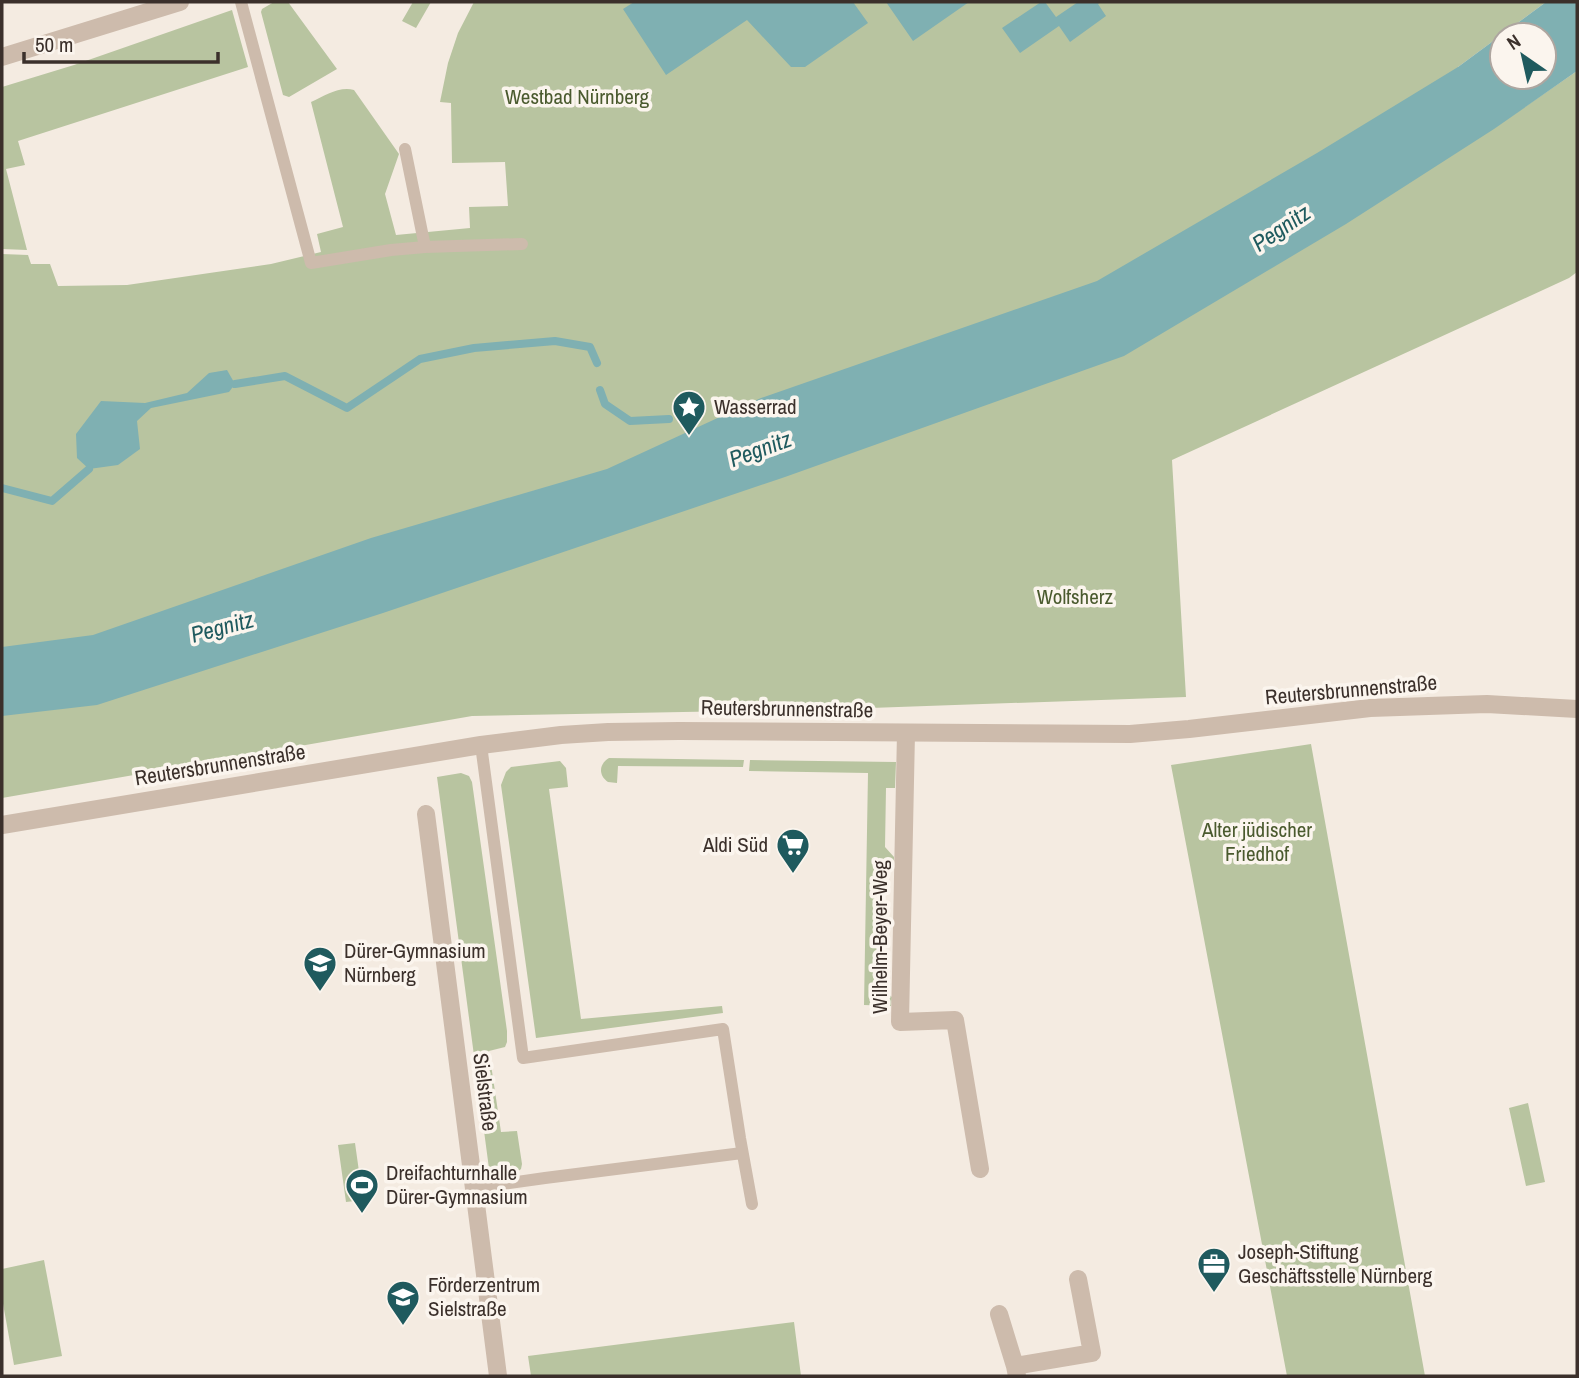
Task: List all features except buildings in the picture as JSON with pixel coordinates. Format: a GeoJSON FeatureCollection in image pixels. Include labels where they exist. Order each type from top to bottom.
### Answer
{"type":"FeatureCollection","features":[{"type":"Feature","properties":{"kind":"street"},"geometry":{"type":"LineString","coordinates":[[2,58],[180,2]]}},
{"type":"Feature","properties":{"kind":"street","name":"Reutersbrunnenstraße"},"geometry":{"type":"LineString","coordinates":[[2,825],[481,745],[561,736],[642,731],[1130,734],[1370,708],[1487,704],[1577,709]]}},
{"type":"Feature","properties":{"kind":"street","name":"Wilhelm-Beyer-Weg"},"geometry":{"type":"LineString","coordinates":[[906,733],[900,1022],[955,1020],[980,1169]]}},
{"type":"Feature","properties":{"kind":"street","name":"Sielstraße"},"geometry":{"type":"LineString","coordinates":[[426,814],[498,1376]]}},
{"type":"Feature","properties":{"kind":"street"},"geometry":{"type":"LineString","coordinates":[[999,1314],[1016,1371],[1092,1353],[1078,1279]]}},
{"type":"Feature","properties":{"kind":"lane"},"geometry":{"type":"LineString","coordinates":[[241,2],[312,263],[391,250],[522,244]]}},
{"type":"Feature","properties":{"kind":"lane"},"geometry":{"type":"LineString","coordinates":[[405,149],[425,247]]}},
{"type":"Feature","properties":{"kind":"lane"},"geometry":{"type":"LineString","coordinates":[[481,745],[523,1058],[723,1029],[752,1204]]}},
{"type":"Feature","properties":{"kind":"lane"},"geometry":{"type":"LineString","coordinates":[[474,1188],[743,1153]]}},
{"type":"Feature","properties":{"kind":"green space"},"geometry":{"type":"Polygon","coordinates":[[[274,2],[288,2],[337,69],[289,97],[283,95],[261,12],[274,2]]]}},
{"type":"Feature","properties":{"kind":"green space"},"geometry":{"type":"Polygon","coordinates":[[[413,2],[431,2],[416,28],[402,21],[413,2]]]}},
{"type":"Feature","properties":{"kind":"green space"},"geometry":{"type":"Polygon","coordinates":[[[474,2],[1546,2],[1520,21],[1488,21],[1488,45],[1458,67],[1494,128],[1548,91],[1558,91],[1558,84],[1577,71],[1577,272],[1172,460],[1186,697],[842,709],[472,716],[2,798],[2,254],[28,255],[31,264],[50,264],[58,286],[127,285],[271,264],[321,252],[317,234],[343,227],[311,102],[343,89],[354,90],[399,154],[385,194],[396,235],[470,228],[469,207],[508,206],[505,162],[452,163],[451,103],[440,102],[448,63],[458,33],[474,2]]]}},
{"type":"Feature","properties":{"kind":"green space"},"geometry":{"type":"Polygon","coordinates":[[[232,10],[248,67],[18,141],[25,165],[6,169],[27,250],[2,249],[2,87],[232,10]]]}},
{"type":"Feature","properties":{"kind":"green space","name":"Alter jüdischer Friedhof"},"geometry":{"type":"Polygon","coordinates":[[[1311,744],[1425,1376],[1287,1376],[1171,765],[1311,744]]]}},
{"type":"Feature","properties":{"kind":"green space"},"geometry":{"type":"Polygon","coordinates":[[[609,758],[744,760],[743,767],[618,766],[617,783],[608,782],[601,773],[603,763],[609,758]]]}},
{"type":"Feature","properties":{"kind":"green space"},"geometry":{"type":"Polygon","coordinates":[[[750,760],[896,762],[895,788],[886,788],[885,847],[894,857],[894,869],[884,877],[883,990],[892,997],[891,1006],[864,1005],[868,773],[749,771],[750,760]]]}},
{"type":"Feature","properties":{"kind":"green space"},"geometry":{"type":"Polygon","coordinates":[[[560,761],[566,768],[568,787],[549,789],[581,1019],[722,1006],[723,1013],[536,1038],[501,785],[511,767],[560,761]]]}},
{"type":"Feature","properties":{"kind":"green space"},"geometry":{"type":"Polygon","coordinates":[[[461,773],[469,776],[472,782],[507,1031],[505,1047],[489,1051],[501,1132],[517,1131],[522,1164],[517,1172],[490,1176],[437,777],[461,773]]]}},
{"type":"Feature","properties":{"kind":"green space"},"geometry":{"type":"Polygon","coordinates":[[[1528,1103],[1545,1182],[1526,1186],[1509,1108],[1528,1103]]]}},
{"type":"Feature","properties":{"kind":"green space"},"geometry":{"type":"Polygon","coordinates":[[[355,1143],[363,1200],[346,1202],[338,1145],[355,1143]]]}},
{"type":"Feature","properties":{"kind":"green space"},"geometry":{"type":"Polygon","coordinates":[[[44,1260],[62,1356],[14,1365],[2,1298],[2,1269],[44,1260]]]}},
{"type":"Feature","properties":{"kind":"green space"},"geometry":{"type":"Polygon","coordinates":[[[794,1322],[801,1376],[531,1376],[528,1356],[794,1322]]]}},
{"type":"Feature","properties":{"kind":"water"},"geometry":{"type":"Polygon","coordinates":[[[634,2],[853,2],[868,23],[805,67],[791,67],[747,20],[666,75],[623,9],[634,2]]]}},
{"type":"Feature","properties":{"kind":"water"},"geometry":{"type":"Polygon","coordinates":[[[886,2],[969,2],[913,41],[886,2]]]}},
{"type":"Feature","properties":{"kind":"water"},"geometry":{"type":"Polygon","coordinates":[[[1045,2],[1056,17],[1078,2],[1101,2],[1098,4],[1106,16],[1070,42],[1059,26],[1020,53],[1002,28],[1045,2]]]}},
{"type":"Feature","properties":{"kind":"water"},"geometry":{"type":"Polygon","coordinates":[[[1546,2],[1577,2],[1577,71],[1558,84],[1558,21],[1520,21],[1546,2]]]}},
{"type":"Feature","properties":{"kind":"water","name":"Pegnitz"},"geometry":{"type":"Polygon","coordinates":[[[1488,45],[1488,91],[1548,91],[1346,224],[1124,356],[785,477],[383,613],[97,705],[2,716],[2,647],[93,635],[371,538],[607,469],[761,398],[1097,281],[1458,67],[1488,45]]]}},
{"type":"Feature","properties":{"kind":"water"},"geometry":{"type":"Polygon","coordinates":[[[227,370],[235,384],[229,392],[151,408],[137,421],[140,449],[118,465],[89,469],[77,458],[76,434],[101,401],[145,403],[187,393],[209,373],[227,370]]]}},
{"type":"Feature","properties":{"kind":"waterway"},"geometry":{"type":"LineString","coordinates":[[235,384],[285,376],[347,408],[420,359],[474,348],[555,341],[590,347],[597,363]]}},
{"type":"Feature","properties":{"kind":"waterway"},"geometry":{"type":"LineString","coordinates":[[600,390],[605,404],[630,421],[669,419]]}},
{"type":"Feature","properties":{"kind":"waterway"},"geometry":{"type":"LineString","coordinates":[[2,488],[52,501],[89,469]]}},
{"type":"Feature","properties":{"kind":"place","name":"Wasserrad"},"geometry":{"type":"Point","coordinates":[689,437]}},
{"type":"Feature","properties":{"kind":"place","name":"Aldi Süd"},"geometry":{"type":"Point","coordinates":[793,875]}},
{"type":"Feature","properties":{"kind":"place","name":"Dürer-Gymnasium Nürnberg"},"geometry":{"type":"Point","coordinates":[320,993]}},
{"type":"Feature","properties":{"kind":"place","name":"Dreifachturnhalle Dürer-Gymnasium"},"geometry":{"type":"Point","coordinates":[362,1215]}},
{"type":"Feature","properties":{"kind":"place","name":"Joseph-Stiftung Geschäftsstelle Nürnberg"},"geometry":{"type":"Point","coordinates":[1214,1294]}},
{"type":"Feature","properties":{"kind":"place","name":"Förderzentrum Sielstraße"},"geometry":{"type":"Point","coordinates":[403,1327]}},
{"type":"Feature","properties":{"kind":"park label","name":"Westbad Nürnberg"},"geometry":{"type":"Point","coordinates":[577,97]}},
{"type":"Feature","properties":{"kind":"park label","name":"Wolfsherz"},"geometry":{"type":"Point","coordinates":[1075,597]}}]}
